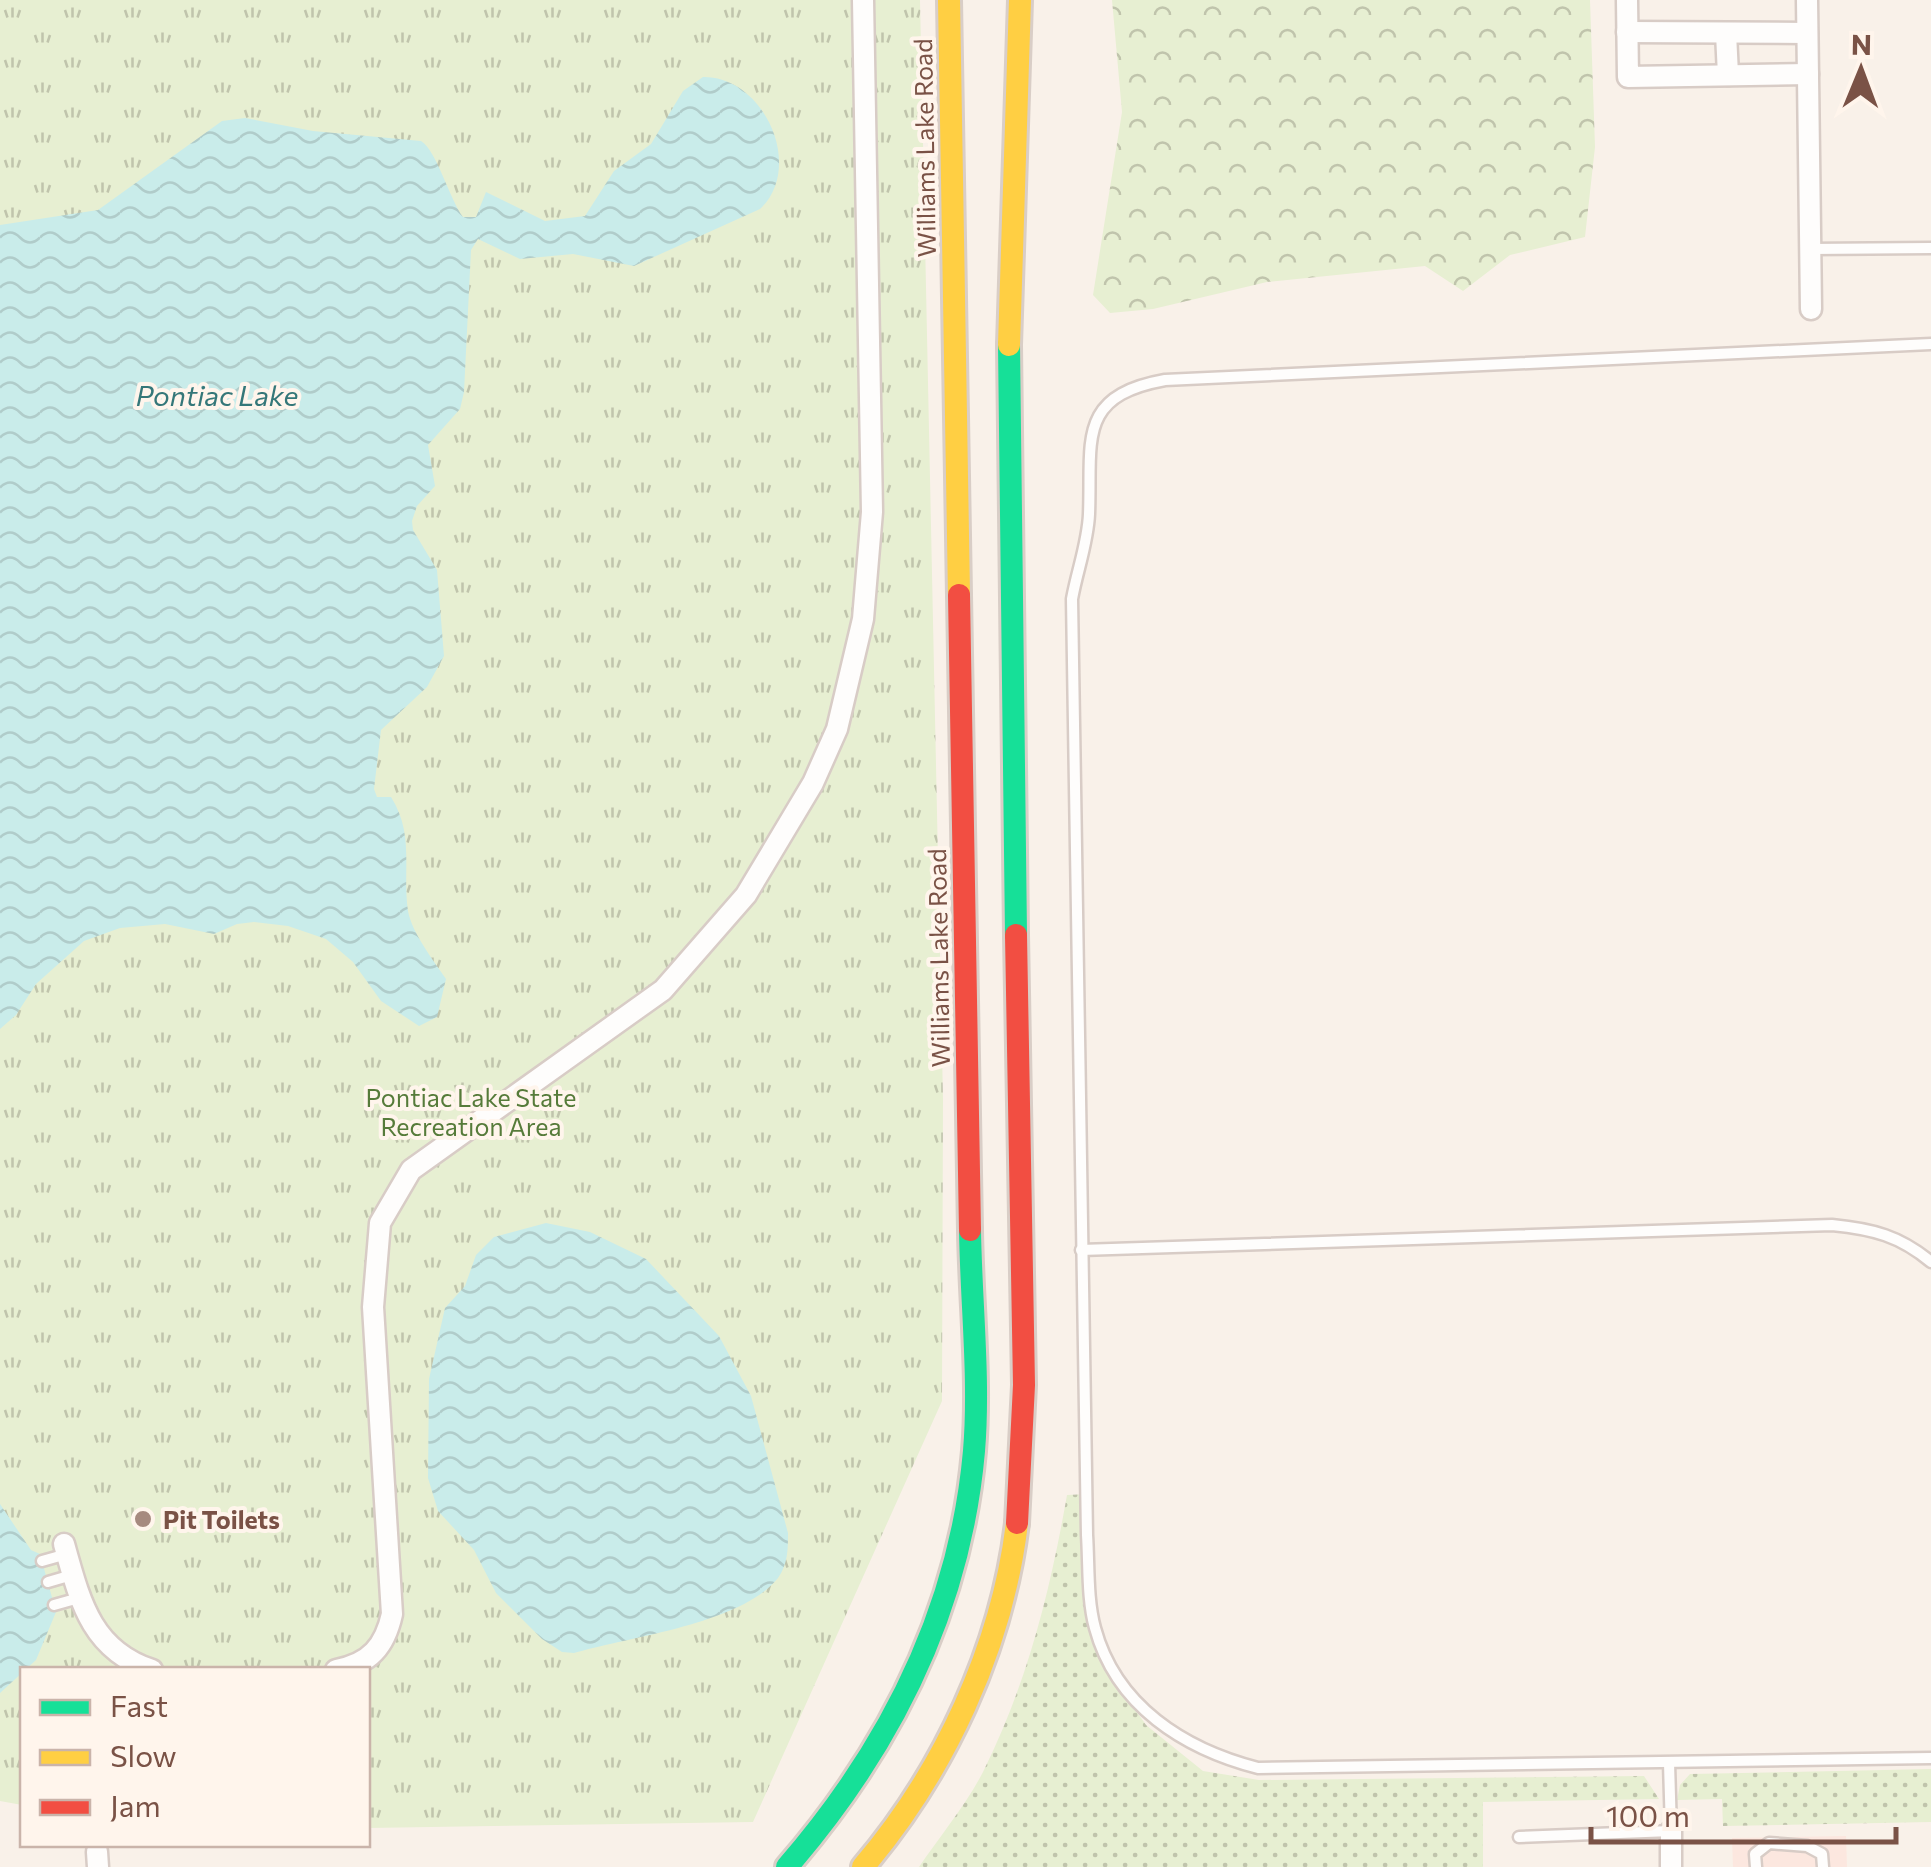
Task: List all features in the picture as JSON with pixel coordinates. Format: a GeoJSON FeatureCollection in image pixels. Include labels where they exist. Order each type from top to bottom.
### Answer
{"type":"FeatureCollection","features":[{"type":"Feature","properties":{"kind":"main road","name":"Williams Lake Road"},"geometry":{"type":"LineString","coordinates":[[787,1867],[864,1774],[902,1700],[960,1542],[974,1450],[948,0]]}},
{"type":"Feature","properties":{"kind":"main road"},"geometry":{"type":"LineString","coordinates":[[864,1867],[885,1844],[943,1749],[980,1663],[1008,1572],[1022,1478],[1024,1385],[1007,404],[1020,0]]}},
{"type":"Feature","properties":{"kind":"street"},"geometry":{"type":"LineString","coordinates":[[344,1667],[372,1656],[386,1642],[392,1614],[373,1307],[380,1224],[391,1198],[411,1170],[663,990],[746,895],[813,783],[837,728],[863,619],[871,528],[863,0]]}},
{"type":"Feature","properties":{"kind":"street"},"geometry":{"type":"LineString","coordinates":[[1627,0],[1628,76],[1808,74]]}},
{"type":"Feature","properties":{"kind":"street"},"geometry":{"type":"LineString","coordinates":[[1807,0],[1811,309]]}},
{"type":"Feature","properties":{"kind":"street"},"geometry":{"type":"LineString","coordinates":[[1627,32],[1807,32]]}},
{"type":"Feature","properties":{"kind":"street"},"geometry":{"type":"LineString","coordinates":[[1726,33],[1728,75]]}},
{"type":"Feature","properties":{"kind":"street"},"geometry":{"type":"LineString","coordinates":[[65,1549],[79,1598],[95,1634],[119,1656],[145,1667]]}},
{"type":"Feature","properties":{"kind":"street"},"geometry":{"type":"LineString","coordinates":[[1671,1831],[1671,1867]]}},
{"type":"Feature","properties":{"kind":"lane"},"geometry":{"type":"LineString","coordinates":[[1810,249],[1931,248]]}},
{"type":"Feature","properties":{"kind":"lane"},"geometry":{"type":"LineString","coordinates":[[1931,344],[1164,380],[1125,389],[1094,416],[1088,467],[1089,518],[1072,598],[1088,1534],[1094,1626],[1116,1675],[1158,1724],[1215,1754],[1258,1768],[1931,1758]]}},
{"type":"Feature","properties":{"kind":"lane"},"geometry":{"type":"LineString","coordinates":[[1082,1250],[1832,1226],[1870,1228],[1906,1240],[1931,1262]]}},
{"type":"Feature","properties":{"kind":"lane"},"geometry":{"type":"LineString","coordinates":[[42,1560],[65,1549]]}},
{"type":"Feature","properties":{"kind":"lane"},"geometry":{"type":"LineString","coordinates":[[48,1582],[72,1575]]}},
{"type":"Feature","properties":{"kind":"lane"},"geometry":{"type":"LineString","coordinates":[[54,1605],[79,1598]]}},
{"type":"Feature","properties":{"kind":"lane"},"geometry":{"type":"LineString","coordinates":[[1519,1837],[1671,1831],[1669,1763]]}},
{"type":"Feature","properties":{"kind":"lane"},"geometry":{"type":"LineString","coordinates":[[1756,1867],[1755,1854],[1769,1843],[1807,1846],[1822,1854],[1822,1867]]}},
{"type":"Feature","properties":{"kind":"shaded area"},"geometry":{"type":"Polygon","coordinates":[[[1846,1836],[1847,1867],[1733,1867],[1732,1838],[1846,1836]]]}},
{"type":"Feature","properties":{"kind":"green space","name":"Pontiac Lake State Recreation Area"},"geometry":{"type":"Polygon","coordinates":[[[0,0],[920,0],[943,1099],[942,1401],[753,1822],[370,1828],[370,1667],[20,1667],[20,1805],[0,1801],[0,0]]]}},
{"type":"Feature","properties":{"kind":"green space"},"geometry":{"type":"Polygon","coordinates":[[[1112,0],[1590,0],[1595,147],[1585,237],[1510,255],[1463,291],[1425,266],[1267,282],[1153,309],[1110,313],[1093,295],[1122,112],[1112,0]]]}},
{"type":"Feature","properties":{"kind":"green space"},"geometry":{"type":"Polygon","coordinates":[[[1088,1494],[1101,1661],[1146,1725],[1203,1771],[1259,1780],[1644,1776],[1659,1799],[1483,1802],[1483,1867],[919,1867],[969,1796],[999,1739],[1035,1637],[1067,1495],[1088,1494]]]}},
{"type":"Feature","properties":{"kind":"green space"},"geometry":{"type":"Polygon","coordinates":[[[1931,1769],[1931,1822],[1723,1826],[1722,1799],[1677,1800],[1680,1785],[1690,1774],[1931,1769]]]}},
{"type":"Feature","properties":{"kind":"water","name":"Pontiac Lake"},"geometry":{"type":"Polygon","coordinates":[[[703,77],[725,81],[744,91],[760,107],[771,127],[779,171],[773,191],[760,209],[634,266],[573,254],[520,259],[478,239],[471,250],[464,392],[460,409],[428,445],[435,486],[417,506],[412,521],[413,530],[437,570],[444,656],[427,687],[381,730],[374,789],[377,797],[391,797],[398,811],[405,839],[410,920],[446,979],[437,1017],[419,1026],[381,1001],[353,962],[326,939],[288,926],[254,922],[214,934],[165,924],[120,928],[84,941],[36,984],[16,1015],[0,1029],[0,225],[98,210],[222,121],[245,118],[313,131],[421,141],[432,154],[463,217],[476,217],[486,192],[545,221],[585,216],[614,171],[651,144],[683,91],[703,77]]]}},
{"type":"Feature","properties":{"kind":"water"},"geometry":{"type":"Polygon","coordinates":[[[546,1223],[590,1232],[646,1259],[719,1336],[751,1396],[788,1533],[786,1562],[778,1578],[738,1607],[682,1627],[574,1653],[562,1652],[542,1639],[496,1593],[474,1550],[438,1511],[428,1478],[429,1379],[445,1308],[465,1286],[476,1255],[494,1237],[546,1223]]]}},
{"type":"Feature","properties":{"kind":"water"},"geometry":{"type":"Polygon","coordinates":[[[0,1504],[31,1550],[40,1554],[56,1612],[36,1660],[28,1667],[20,1667],[20,1675],[0,1693],[0,1504]]]}},
{"type":"Feature","properties":{"kind":"traffic: fast"},"geometry":{"type":"LineString","coordinates":[[1009,345],[1016,935]]}},
{"type":"Feature","properties":{"kind":"traffic: fast"},"geometry":{"type":"LineString","coordinates":[[787,1867],[858,1774],[888,1725],[936,1621],[953,1566],[966,1509],[976,1424],[970,1230]]}},
{"type":"Feature","properties":{"kind":"traffic: slow"},"geometry":{"type":"LineString","coordinates":[[949,0],[959,595]]}},
{"type":"Feature","properties":{"kind":"traffic: slow"},"geometry":{"type":"LineString","coordinates":[[1009,345],[1020,0]]}},
{"type":"Feature","properties":{"kind":"traffic: slow"},"geometry":{"type":"LineString","coordinates":[[863,1867],[919,1791],[965,1706],[998,1616],[1017,1523]]}},
{"type":"Feature","properties":{"kind":"traffic: jam"},"geometry":{"type":"LineString","coordinates":[[959,595],[970,1230]]}},
{"type":"Feature","properties":{"kind":"traffic: jam"},"geometry":{"type":"LineString","coordinates":[[1016,935],[1024,1385],[1017,1523]]}},
{"type":"Feature","properties":{"kind":"place","name":"Pit Toilets"},"geometry":{"type":"Point","coordinates":[143,1519]}}]}
